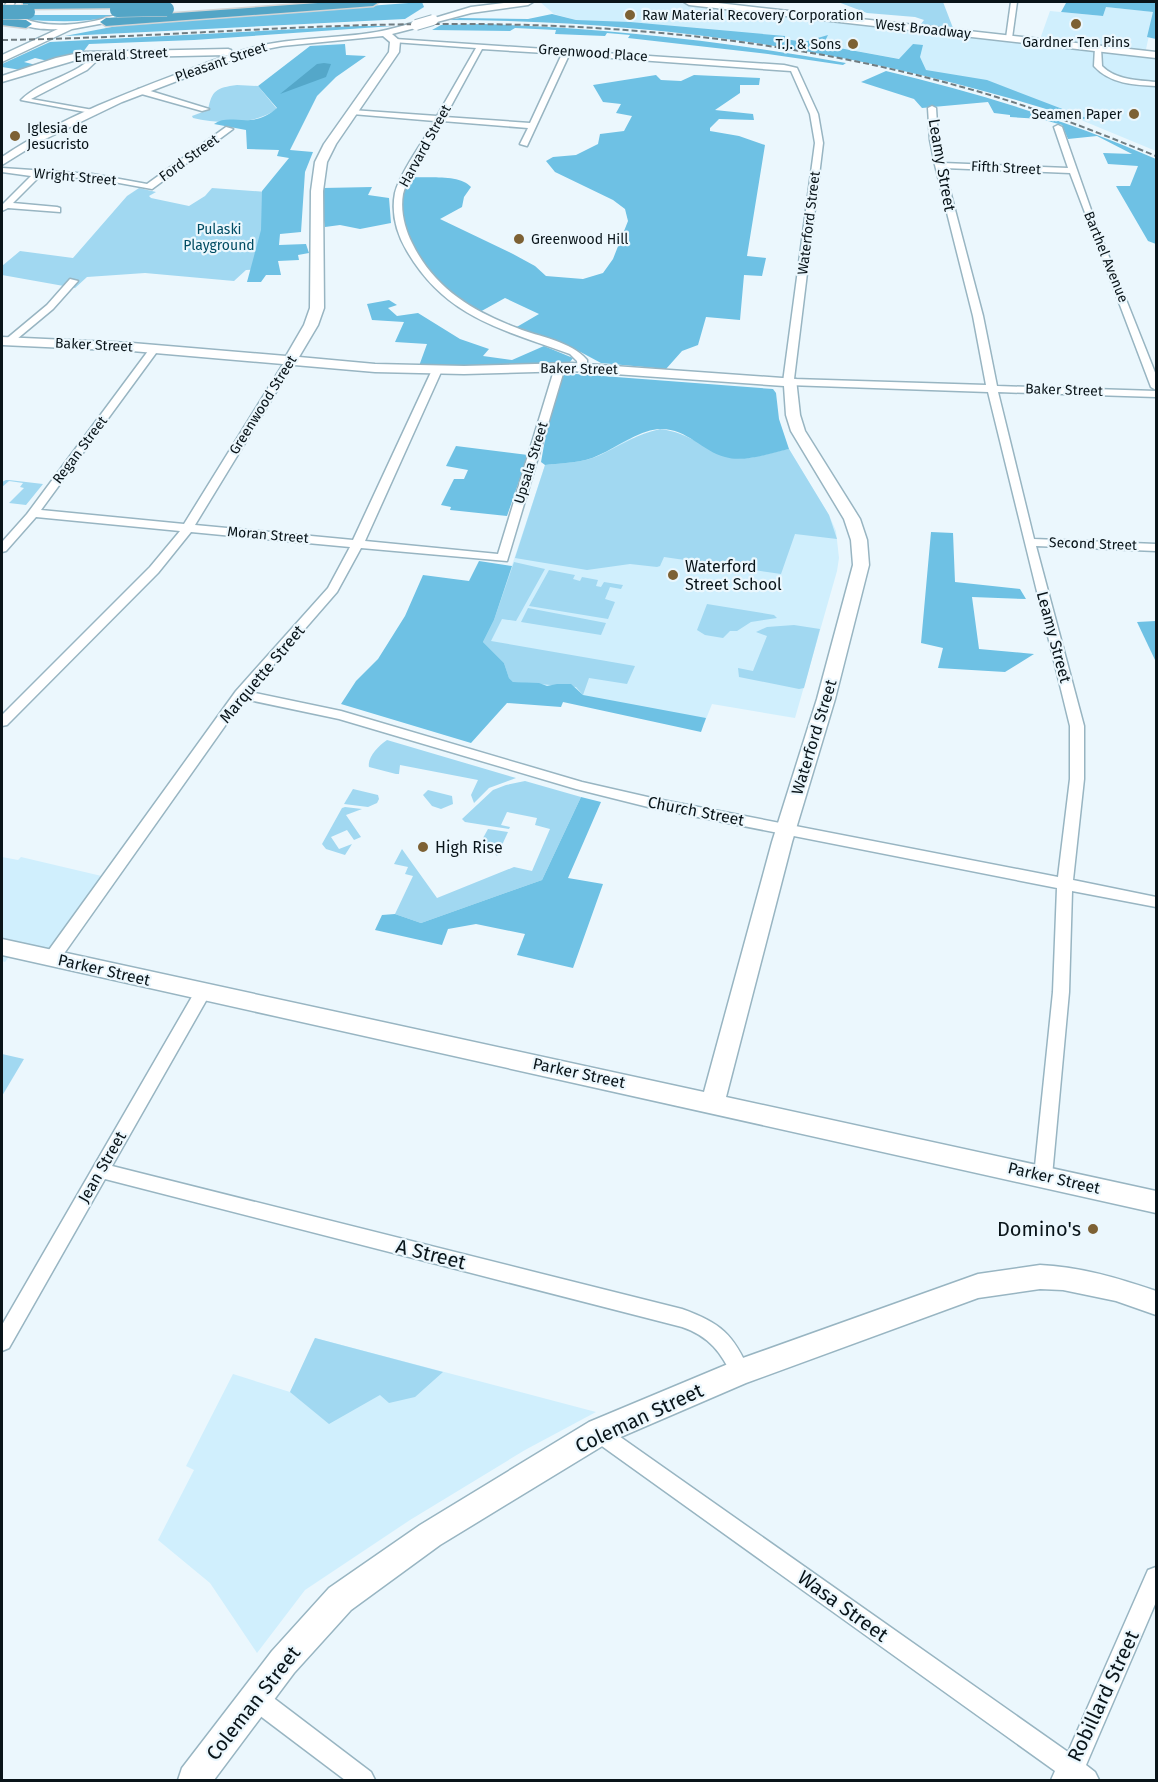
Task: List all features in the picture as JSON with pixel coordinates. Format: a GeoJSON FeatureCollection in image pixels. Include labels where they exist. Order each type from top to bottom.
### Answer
{"type":"FeatureCollection","features":[{"type":"Feature","properties":{"kind":"highway"},"geometry":{"type":"LineString","coordinates":[[2,21],[121,7],[304,2]]}},
{"type":"Feature","properties":{"kind":"highway"},"geometry":{"type":"LineString","coordinates":[[106,22],[373,2]]}},
{"type":"Feature","properties":{"kind":"highway"},"geometry":{"type":"LineString","coordinates":[[2,5],[28,17]]}},
{"type":"Feature","properties":{"kind":"highway"},"geometry":{"type":"LineString","coordinates":[[2,12],[28,17]]}},
{"type":"Feature","properties":{"kind":"street"},"geometry":{"type":"LineString","coordinates":[[11,2],[6,8],[8,15],[79,26]]}},
{"type":"Feature","properties":{"kind":"street"},"geometry":{"type":"LineString","coordinates":[[2,57],[79,26],[106,22],[131,13],[144,2]]}},
{"type":"Feature","properties":{"kind":"street","name":"Pleasant Street"},"geometry":{"type":"LineString","coordinates":[[2,162],[35,140],[93,112],[244,52],[282,43],[390,37],[416,25],[477,8],[528,2]]}},
{"type":"Feature","properties":{"kind":"street","name":"West Broadway"},"geometry":{"type":"LineString","coordinates":[[689,2],[1156,55]]}},
{"type":"Feature","properties":{"kind":"street"},"geometry":{"type":"LineString","coordinates":[[1009,38],[1014,2]]}},
{"type":"Feature","properties":{"kind":"street"},"geometry":{"type":"LineString","coordinates":[[28,17],[44,31],[36,42]]}},
{"type":"Feature","properties":{"kind":"street","name":"Greenwood Place"},"geometry":{"type":"LineString","coordinates":[[390,37],[792,69]]}},
{"type":"Feature","properties":{"kind":"street","name":"Greenwood Street"},"geometry":{"type":"LineString","coordinates":[[2,722],[154,570],[180,540],[290,361],[316,312],[317,191],[321,162],[328,147],[392,55],[390,37]]}},
{"type":"Feature","properties":{"kind":"street","name":"Harvard Street"},"geometry":{"type":"LineString","coordinates":[[482,45],[399,194],[400,224],[414,256],[432,283],[457,304],[498,324],[573,352],[582,360],[582,368]]}},
{"type":"Feature","properties":{"kind":"street"},"geometry":{"type":"LineString","coordinates":[[1097,48],[1097,64],[1102,71],[1128,81],[1156,84]]}},
{"type":"Feature","properties":{"kind":"street"},"geometry":{"type":"LineString","coordinates":[[524,144],[567,51]]}},
{"type":"Feature","properties":{"kind":"street","name":"Emerald Street"},"geometry":{"type":"LineString","coordinates":[[2,79],[68,57],[100,54],[244,52]]}},
{"type":"Feature","properties":{"kind":"street"},"geometry":{"type":"LineString","coordinates":[[93,112],[25,100],[91,65],[100,54]]}},
{"type":"Feature","properties":{"kind":"street","name":"Waterford Street"},"geometry":{"type":"LineString","coordinates":[[713,1102],[786,830],[824,705],[859,573],[861,555],[858,533],[852,519],[798,431],[794,415],[790,382],[819,143],[818,124],[814,111],[792,69]]}},
{"type":"Feature","properties":{"kind":"street"},"geometry":{"type":"LineString","coordinates":[[141,91],[205,109]]}},
{"type":"Feature","properties":{"kind":"street","name":"Leamy Street"},"geometry":{"type":"LineString","coordinates":[[932,108],[939,165],[978,316],[992,388],[1077,726],[1077,779],[1065,884],[1060,992],[1043,1176]]}},
{"type":"Feature","properties":{"kind":"street"},"geometry":{"type":"LineString","coordinates":[[352,112],[533,126]]}},
{"type":"Feature","properties":{"kind":"street","name":"Barthel Avenue"},"geometry":{"type":"LineString","coordinates":[[1058,127],[1156,387]]}},
{"type":"Feature","properties":{"kind":"street","name":"Ford Street"},"geometry":{"type":"LineString","coordinates":[[149,187],[229,129]]}},
{"type":"Feature","properties":{"kind":"street","name":"Fifth Street"},"geometry":{"type":"LineString","coordinates":[[939,165],[1073,171]]}},
{"type":"Feature","properties":{"kind":"street","name":"Wright Street"},"geometry":{"type":"LineString","coordinates":[[2,170],[92,176],[149,187]]}},
{"type":"Feature","properties":{"kind":"street"},"geometry":{"type":"LineString","coordinates":[[4,207],[37,174]]}},
{"type":"Feature","properties":{"kind":"street"},"geometry":{"type":"LineString","coordinates":[[4,207],[57,210]]}},
{"type":"Feature","properties":{"kind":"street"},"geometry":{"type":"LineString","coordinates":[[4,343],[50,307],[74,281]]}},
{"type":"Feature","properties":{"kind":"street","name":"Baker Street"},"geometry":{"type":"LineString","coordinates":[[4,343],[154,349],[290,361],[437,370],[560,367],[790,382],[1156,393]]}},
{"type":"Feature","properties":{"kind":"street","name":"Regan Street"},"geometry":{"type":"LineString","coordinates":[[2,549],[33,513],[154,349]]}},
{"type":"Feature","properties":{"kind":"street","name":"Upsala Street"},"geometry":{"type":"LineString","coordinates":[[503,558],[560,367]]}},
{"type":"Feature","properties":{"kind":"street","name":"Marquette Street"},"geometry":{"type":"LineString","coordinates":[[52,958],[242,694],[325,602],[342,576],[358,543],[437,370]]}},
{"type":"Feature","properties":{"kind":"street","name":"Moran Street"},"geometry":{"type":"LineString","coordinates":[[33,513],[503,558]]}},
{"type":"Feature","properties":{"kind":"street","name":"Second Street"},"geometry":{"type":"LineString","coordinates":[[1030,542],[1156,547]]}},
{"type":"Feature","properties":{"kind":"street","name":"Church Street"},"geometry":{"type":"LineString","coordinates":[[242,694],[341,715],[581,786],[786,830],[1156,902]]}},
{"type":"Feature","properties":{"kind":"street","name":"Parker Street"},"geometry":{"type":"LineString","coordinates":[[2,947],[713,1102],[1156,1202]]}},
{"type":"Feature","properties":{"kind":"street","name":"Jean Street"},"geometry":{"type":"LineString","coordinates":[[2,1342],[203,992]]}},
{"type":"Feature","properties":{"kind":"street","name":"A Street"},"geometry":{"type":"LineString","coordinates":[[100,1170],[682,1318],[699,1324],[726,1342],[740,1372]]}},
{"type":"Feature","properties":{"kind":"street","name":"Coleman Street"},"geometry":{"type":"LineString","coordinates":[[194,1780],[290,1653],[340,1599],[430,1535],[599,1432],[740,1372],[978,1286],[1005,1280],[1063,1278],[1116,1289],[1156,1303]]}},
{"type":"Feature","properties":{"kind":"street","name":"Wasa Street"},"geometry":{"type":"LineString","coordinates":[[599,1432],[1073,1776]]}},
{"type":"Feature","properties":{"kind":"street","name":"Robillard Street"},"geometry":{"type":"LineString","coordinates":[[1073,1776],[1075,1761],[1156,1578]]}},
{"type":"Feature","properties":{"kind":"street"},"geometry":{"type":"LineString","coordinates":[[255,1698],[363,1780]]}},
{"type":"Feature","properties":{"kind":"shaded area"},"geometry":{"type":"Polygon","coordinates":[[[422,2],[424,7],[405,19],[65,36],[127,24],[422,2]]]}},
{"type":"Feature","properties":{"kind":"shaded area"},"geometry":{"type":"Polygon","coordinates":[[[540,2],[689,2],[1039,42],[1050,11],[1103,16],[1106,7],[1154,12],[1145,54],[1156,55],[1156,151],[1081,120],[1026,102],[907,71],[913,44],[900,59],[823,45],[576,20],[554,14],[540,2]]]}},
{"type":"Feature","properties":{"kind":"shaded area"},"geometry":{"type":"Polygon","coordinates":[[[1059,2],[1156,2],[1156,39],[1147,37],[1153,12],[1106,7],[1103,16],[1061,12],[1066,3],[1059,2]]]}},
{"type":"Feature","properties":{"kind":"shaded area"},"geometry":{"type":"Polygon","coordinates":[[[552,14],[576,20],[630,22],[785,36],[785,39],[804,42],[828,35],[823,45],[899,59],[913,44],[923,45],[920,57],[926,70],[987,80],[1086,118],[1081,120],[1004,96],[926,76],[768,45],[608,26],[447,20],[460,18],[528,19],[552,14]]]}},
{"type":"Feature","properties":{"kind":"shaded area"},"geometry":{"type":"Polygon","coordinates":[[[26,15],[117,16],[69,21],[21,19],[26,15]]]}},
{"type":"Feature","properties":{"kind":"shaded area"},"geometry":{"type":"Polygon","coordinates":[[[483,24],[665,37],[755,48],[846,63],[843,65],[628,38],[630,35],[607,33],[605,36],[555,34],[556,30],[515,28],[510,31],[432,30],[441,25],[483,24]]]}},
{"type":"Feature","properties":{"kind":"shaded area"},"geometry":{"type":"Polygon","coordinates":[[[393,26],[194,40],[89,44],[83,52],[48,61],[35,58],[24,62],[36,65],[21,70],[2,67],[2,64],[50,42],[393,26]]]}},
{"type":"Feature","properties":{"kind":"shaded area"},"geometry":{"type":"Polygon","coordinates":[[[345,44],[346,55],[366,56],[336,77],[317,96],[290,150],[313,152],[305,172],[301,232],[280,234],[279,245],[306,244],[309,253],[298,255],[299,260],[278,261],[281,275],[266,275],[261,282],[247,282],[261,230],[262,191],[289,158],[277,156],[279,150],[247,149],[246,130],[214,124],[227,120],[259,119],[268,115],[277,108],[258,86],[310,46],[345,44]]]}},
{"type":"Feature","properties":{"kind":"shaded area"},"geometry":{"type":"Polygon","coordinates":[[[317,64],[331,64],[326,77],[280,94],[317,64]]]}},
{"type":"Feature","properties":{"kind":"shaded area"},"geometry":{"type":"Polygon","coordinates":[[[886,71],[1023,109],[1090,132],[1156,159],[1156,244],[1148,241],[1116,186],[1130,186],[1138,166],[1108,164],[1103,153],[1132,154],[1097,136],[1068,139],[1062,125],[1041,119],[1010,117],[1010,115],[994,113],[988,102],[922,108],[914,99],[861,82],[886,71]]]}},
{"type":"Feature","properties":{"kind":"shaded area"},"geometry":{"type":"Polygon","coordinates":[[[656,75],[661,80],[681,81],[694,75],[760,78],[759,85],[740,85],[740,93],[715,110],[753,114],[754,120],[719,119],[710,128],[710,131],[739,136],[765,145],[747,256],[766,258],[762,276],[744,275],[740,320],[706,317],[698,345],[682,351],[666,369],[601,363],[573,348],[515,328],[539,314],[505,298],[478,313],[437,282],[416,253],[405,228],[401,204],[402,193],[412,177],[452,178],[466,183],[471,187],[464,197],[462,207],[440,219],[513,254],[535,266],[546,276],[583,279],[603,273],[613,259],[628,221],[625,209],[613,200],[555,172],[546,161],[553,157],[576,155],[598,144],[600,134],[624,131],[632,116],[616,113],[621,104],[603,102],[593,85],[656,75]]]}},
{"type":"Feature","properties":{"kind":"shaded area"},"geometry":{"type":"Polygon","coordinates":[[[372,187],[368,195],[389,198],[391,223],[360,229],[340,225],[325,227],[321,201],[323,188],[372,187]]]}},
{"type":"Feature","properties":{"kind":"shaded area"},"geometry":{"type":"Polygon","coordinates":[[[389,300],[397,305],[388,308],[397,316],[418,313],[460,339],[489,349],[483,356],[512,360],[544,346],[573,358],[570,362],[475,367],[419,366],[427,344],[395,342],[404,322],[372,320],[367,304],[389,300]]]}},
{"type":"Feature","properties":{"kind":"shaded area"},"geometry":{"type":"Polygon","coordinates":[[[563,373],[773,389],[776,393],[779,419],[789,449],[757,457],[732,459],[709,450],[685,435],[668,429],[658,429],[635,436],[593,458],[545,465],[541,462],[549,417],[563,373]]]}},
{"type":"Feature","properties":{"kind":"shaded area","name":"Waterford Street School"},"geometry":{"type":"Polygon","coordinates":[[[629,438],[701,445],[740,459],[789,449],[829,515],[836,531],[839,558],[837,571],[795,718],[712,704],[704,724],[464,680],[494,620],[545,465],[581,461],[599,456],[629,438]]]}},
{"type":"Feature","properties":{"kind":"shaded area"},"geometry":{"type":"Polygon","coordinates":[[[456,446],[528,455],[507,516],[450,510],[451,507],[441,505],[454,479],[464,479],[468,470],[446,466],[456,446]]]}},
{"type":"Feature","properties":{"kind":"shaded area"},"geometry":{"type":"Polygon","coordinates":[[[931,532],[953,533],[955,582],[1020,589],[1026,599],[972,597],[979,649],[1034,654],[1005,672],[938,668],[943,648],[921,643],[931,532]]]}},
{"type":"Feature","properties":{"kind":"shaded area"},"geometry":{"type":"Polygon","coordinates":[[[479,561],[512,566],[494,620],[483,642],[504,663],[509,678],[513,682],[539,683],[547,686],[571,684],[583,695],[706,718],[701,732],[563,702],[561,707],[507,703],[471,743],[341,704],[356,681],[378,659],[405,616],[423,575],[469,581],[479,561]]]}},
{"type":"Feature","properties":{"kind":"shaded area"},"geometry":{"type":"Polygon","coordinates":[[[1156,621],[1156,662],[1137,622],[1156,621]]]}},
{"type":"Feature","properties":{"kind":"shaded area"},"geometry":{"type":"Polygon","coordinates":[[[581,797],[601,802],[568,878],[603,884],[573,968],[517,955],[525,934],[476,924],[448,929],[442,945],[375,930],[382,915],[395,914],[421,923],[542,880],[581,797]]]}},
{"type":"Feature","properties":{"kind":"shaded area"},"geometry":{"type":"Polygon","coordinates":[[[2,857],[18,860],[21,857],[110,878],[52,958],[14,950],[5,962],[2,961],[2,857]]]}},
{"type":"Feature","properties":{"kind":"shaded area"},"geometry":{"type":"Polygon","coordinates":[[[315,1338],[596,1412],[525,1450],[410,1520],[305,1590],[257,1653],[210,1583],[158,1540],[194,1470],[186,1466],[233,1374],[290,1392],[315,1338]]]}},
{"type":"Feature","properties":{"kind":"green space"},"geometry":{"type":"Polygon","coordinates":[[[838,2],[943,2],[953,28],[923,26],[921,24],[924,20],[915,17],[867,13],[838,2]]]}},
{"type":"Feature","properties":{"kind":"green space"},"geometry":{"type":"Polygon","coordinates":[[[237,85],[258,86],[277,109],[258,118],[236,122],[193,118],[192,116],[208,110],[211,98],[216,91],[237,85]]]}},
{"type":"Feature","properties":{"kind":"green space","name":"Pulaski Playground"},"geometry":{"type":"Polygon","coordinates":[[[139,188],[156,192],[149,196],[151,198],[189,206],[205,196],[212,188],[293,194],[264,269],[246,270],[234,281],[145,273],[87,277],[75,288],[2,275],[2,266],[20,251],[73,258],[127,196],[139,188]]]}},
{"type":"Feature","properties":{"kind":"green space"},"geometry":{"type":"Polygon","coordinates":[[[660,429],[680,434],[718,452],[738,458],[756,457],[789,449],[829,515],[837,539],[795,534],[781,574],[664,557],[660,566],[657,567],[630,564],[587,570],[515,558],[545,465],[587,460],[636,437],[660,429]]]}},
{"type":"Feature","properties":{"kind":"green space"},"geometry":{"type":"Polygon","coordinates":[[[6,480],[43,484],[26,505],[9,503],[24,488],[20,487],[23,483],[9,481],[2,487],[2,482],[6,480]]]}},
{"type":"Feature","properties":{"kind":"green space"},"geometry":{"type":"Polygon","coordinates":[[[514,562],[545,569],[516,621],[502,619],[491,641],[635,666],[627,684],[589,678],[583,695],[576,687],[513,682],[509,678],[504,663],[483,642],[494,620],[514,562]]]}},
{"type":"Feature","properties":{"kind":"green space"},"geometry":{"type":"Polygon","coordinates":[[[549,570],[575,575],[573,579],[580,581],[582,577],[598,580],[596,586],[601,587],[604,582],[623,585],[621,589],[610,587],[605,599],[615,602],[608,619],[529,606],[549,570]]]}},
{"type":"Feature","properties":{"kind":"green space"},"geometry":{"type":"Polygon","coordinates":[[[707,604],[774,615],[777,618],[751,622],[737,631],[730,631],[723,638],[705,635],[697,630],[707,604]]]}},
{"type":"Feature","properties":{"kind":"green space"},"geometry":{"type":"Polygon","coordinates":[[[528,608],[606,623],[601,635],[521,622],[528,608]]]}},
{"type":"Feature","properties":{"kind":"green space"},"geometry":{"type":"Polygon","coordinates":[[[794,625],[820,629],[804,688],[799,689],[739,677],[738,668],[753,671],[767,636],[756,632],[767,627],[794,625]]]}},
{"type":"Feature","properties":{"kind":"green space"},"geometry":{"type":"Polygon","coordinates":[[[387,740],[516,778],[489,788],[474,803],[471,795],[478,780],[400,765],[399,774],[369,767],[374,752],[387,740]]]}},
{"type":"Feature","properties":{"kind":"green space"},"geometry":{"type":"Polygon","coordinates":[[[525,781],[581,797],[542,880],[421,923],[395,914],[413,876],[405,874],[408,867],[394,864],[402,849],[437,898],[514,867],[532,871],[550,829],[535,825],[537,818],[507,812],[501,825],[510,827],[509,829],[465,822],[462,819],[493,790],[525,781]]]}},
{"type":"Feature","properties":{"kind":"green space"},"geometry":{"type":"Polygon","coordinates":[[[353,789],[378,795],[379,799],[377,803],[368,807],[344,804],[353,789]]]}},
{"type":"Feature","properties":{"kind":"green space"},"geometry":{"type":"Polygon","coordinates":[[[428,790],[452,796],[453,804],[441,809],[432,806],[423,795],[428,790]]]}},
{"type":"Feature","properties":{"kind":"green space"},"geometry":{"type":"Polygon","coordinates":[[[342,808],[362,809],[346,815],[361,837],[354,840],[347,830],[331,837],[339,849],[352,844],[345,855],[326,849],[322,844],[342,808]]]}},
{"type":"Feature","properties":{"kind":"green space"},"geometry":{"type":"Polygon","coordinates":[[[488,829],[508,832],[497,856],[483,838],[488,829]]]}},
{"type":"Feature","properties":{"kind":"green space"},"geometry":{"type":"Polygon","coordinates":[[[2,1054],[24,1059],[2,1096],[2,1054]]]}},
{"type":"Feature","properties":{"kind":"green space"},"geometry":{"type":"Polygon","coordinates":[[[315,1338],[443,1372],[415,1397],[389,1403],[380,1395],[329,1424],[290,1392],[315,1338]]]}},
{"type":"Feature","properties":{"kind":"railway"},"geometry":{"type":"LineString","coordinates":[[2,40],[333,26],[443,24],[508,24],[639,31],[770,46],[899,71],[987,94],[1036,110],[1156,156]]}},
{"type":"Feature","properties":{"kind":"place","name":"Raw Material Recovery Corporation"},"geometry":{"type":"Point","coordinates":[630,15]}},
{"type":"Feature","properties":{"kind":"place","name":"Gardner Ten Pins"},"geometry":{"type":"Point","coordinates":[1076,24]}},
{"type":"Feature","properties":{"kind":"place","name":"T.J. & Sons"},"geometry":{"type":"Point","coordinates":[853,44]}},
{"type":"Feature","properties":{"kind":"place","name":"Seamen Paper"},"geometry":{"type":"Point","coordinates":[1134,114]}},
{"type":"Feature","properties":{"kind":"place","name":"Iglesia de Jesucristo"},"geometry":{"type":"Point","coordinates":[15,136]}},
{"type":"Feature","properties":{"kind":"place","name":"Greenwood Hill"},"geometry":{"type":"Point","coordinates":[519,239]}},
{"type":"Feature","properties":{"kind":"place","name":"Waterford Street School"},"geometry":{"type":"Point","coordinates":[673,575]}},
{"type":"Feature","properties":{"kind":"place","name":"High Rise"},"geometry":{"type":"Point","coordinates":[423,847]}},
{"type":"Feature","properties":{"kind":"place","name":"Domino's"},"geometry":{"type":"Point","coordinates":[1093,1229]}}]}
